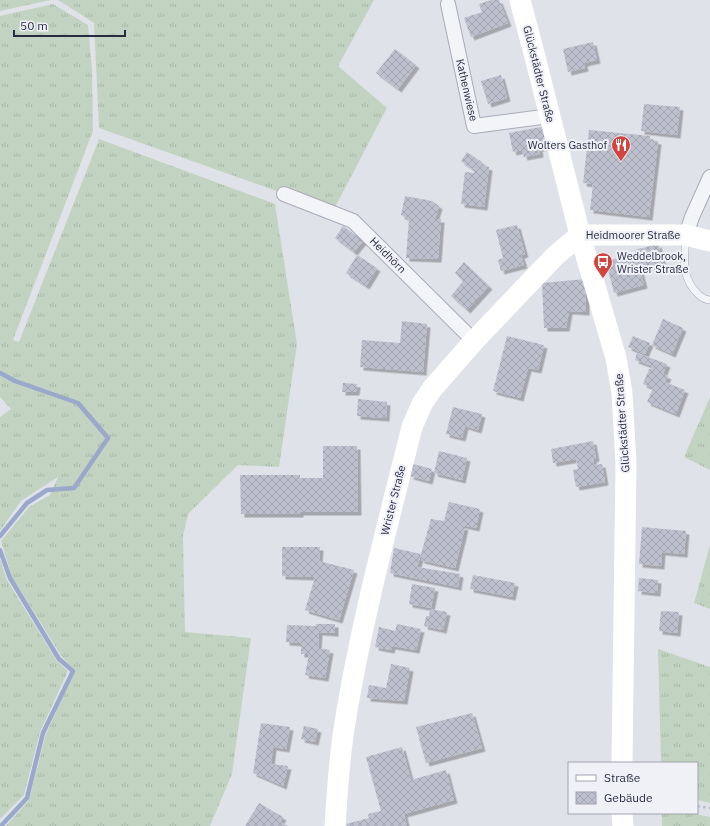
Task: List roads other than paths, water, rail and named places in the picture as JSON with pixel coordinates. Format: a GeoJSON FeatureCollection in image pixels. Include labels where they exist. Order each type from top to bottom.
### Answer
{"type":"FeatureCollection","features":[{"type":"Feature","properties":{"kind":"street","name":"Glückstädter Straße"},"geometry":{"type":"LineString","coordinates":[[520,0],[580,235],[616,358],[622,393],[626,464],[622,762]]}},
{"type":"Feature","properties":{"kind":"street","name":"Kathenwiese"},"geometry":{"type":"LineString","coordinates":[[448,4],[474,126],[550,116]]}},
{"type":"Feature","properties":{"kind":"street"},"geometry":{"type":"LineString","coordinates":[[686,235],[692,217],[710,177]]}},
{"type":"Feature","properties":{"kind":"street","name":"Heidhörn"},"geometry":{"type":"LineString","coordinates":[[284,194],[353,221],[474,341]]}},
{"type":"Feature","properties":{"kind":"street","name":"Heidmoorer Straße"},"geometry":{"type":"LineString","coordinates":[[580,235],[686,235],[710,241]]}},
{"type":"Feature","properties":{"kind":"street","name":"Wrister Straße"},"geometry":{"type":"LineString","coordinates":[[335,826],[344,730],[355,667],[369,596],[412,427],[422,404],[432,389],[474,341],[555,256],[580,235]]}},
{"type":"Feature","properties":{"kind":"street"},"geometry":{"type":"LineString","coordinates":[[622,814],[622,826]]}},
{"type":"Feature","properties":{"kind":"lane"},"geometry":{"type":"LineString","coordinates":[[686,235],[685,276],[694,290],[705,300],[710,300]]}},
{"type":"Feature","properties":{"kind":"waterway"},"geometry":{"type":"LineString","coordinates":[[0,373],[15,381],[78,403],[108,438],[74,488],[47,490],[27,503],[0,536]]}},
{"type":"Feature","properties":{"kind":"waterway"},"geometry":{"type":"LineString","coordinates":[[0,550],[10,578],[59,659],[73,671],[43,733],[27,798],[1,826]]}},
{"type":"Feature","properties":{"kind":"place","name":"Wolters Gasthof"},"geometry":{"type":"Point","coordinates":[621,162]}},
{"type":"Feature","properties":{"kind":"place","name":"Weddelbrook, Wrister Straße"},"geometry":{"type":"Point","coordinates":[603,279]}}]}
